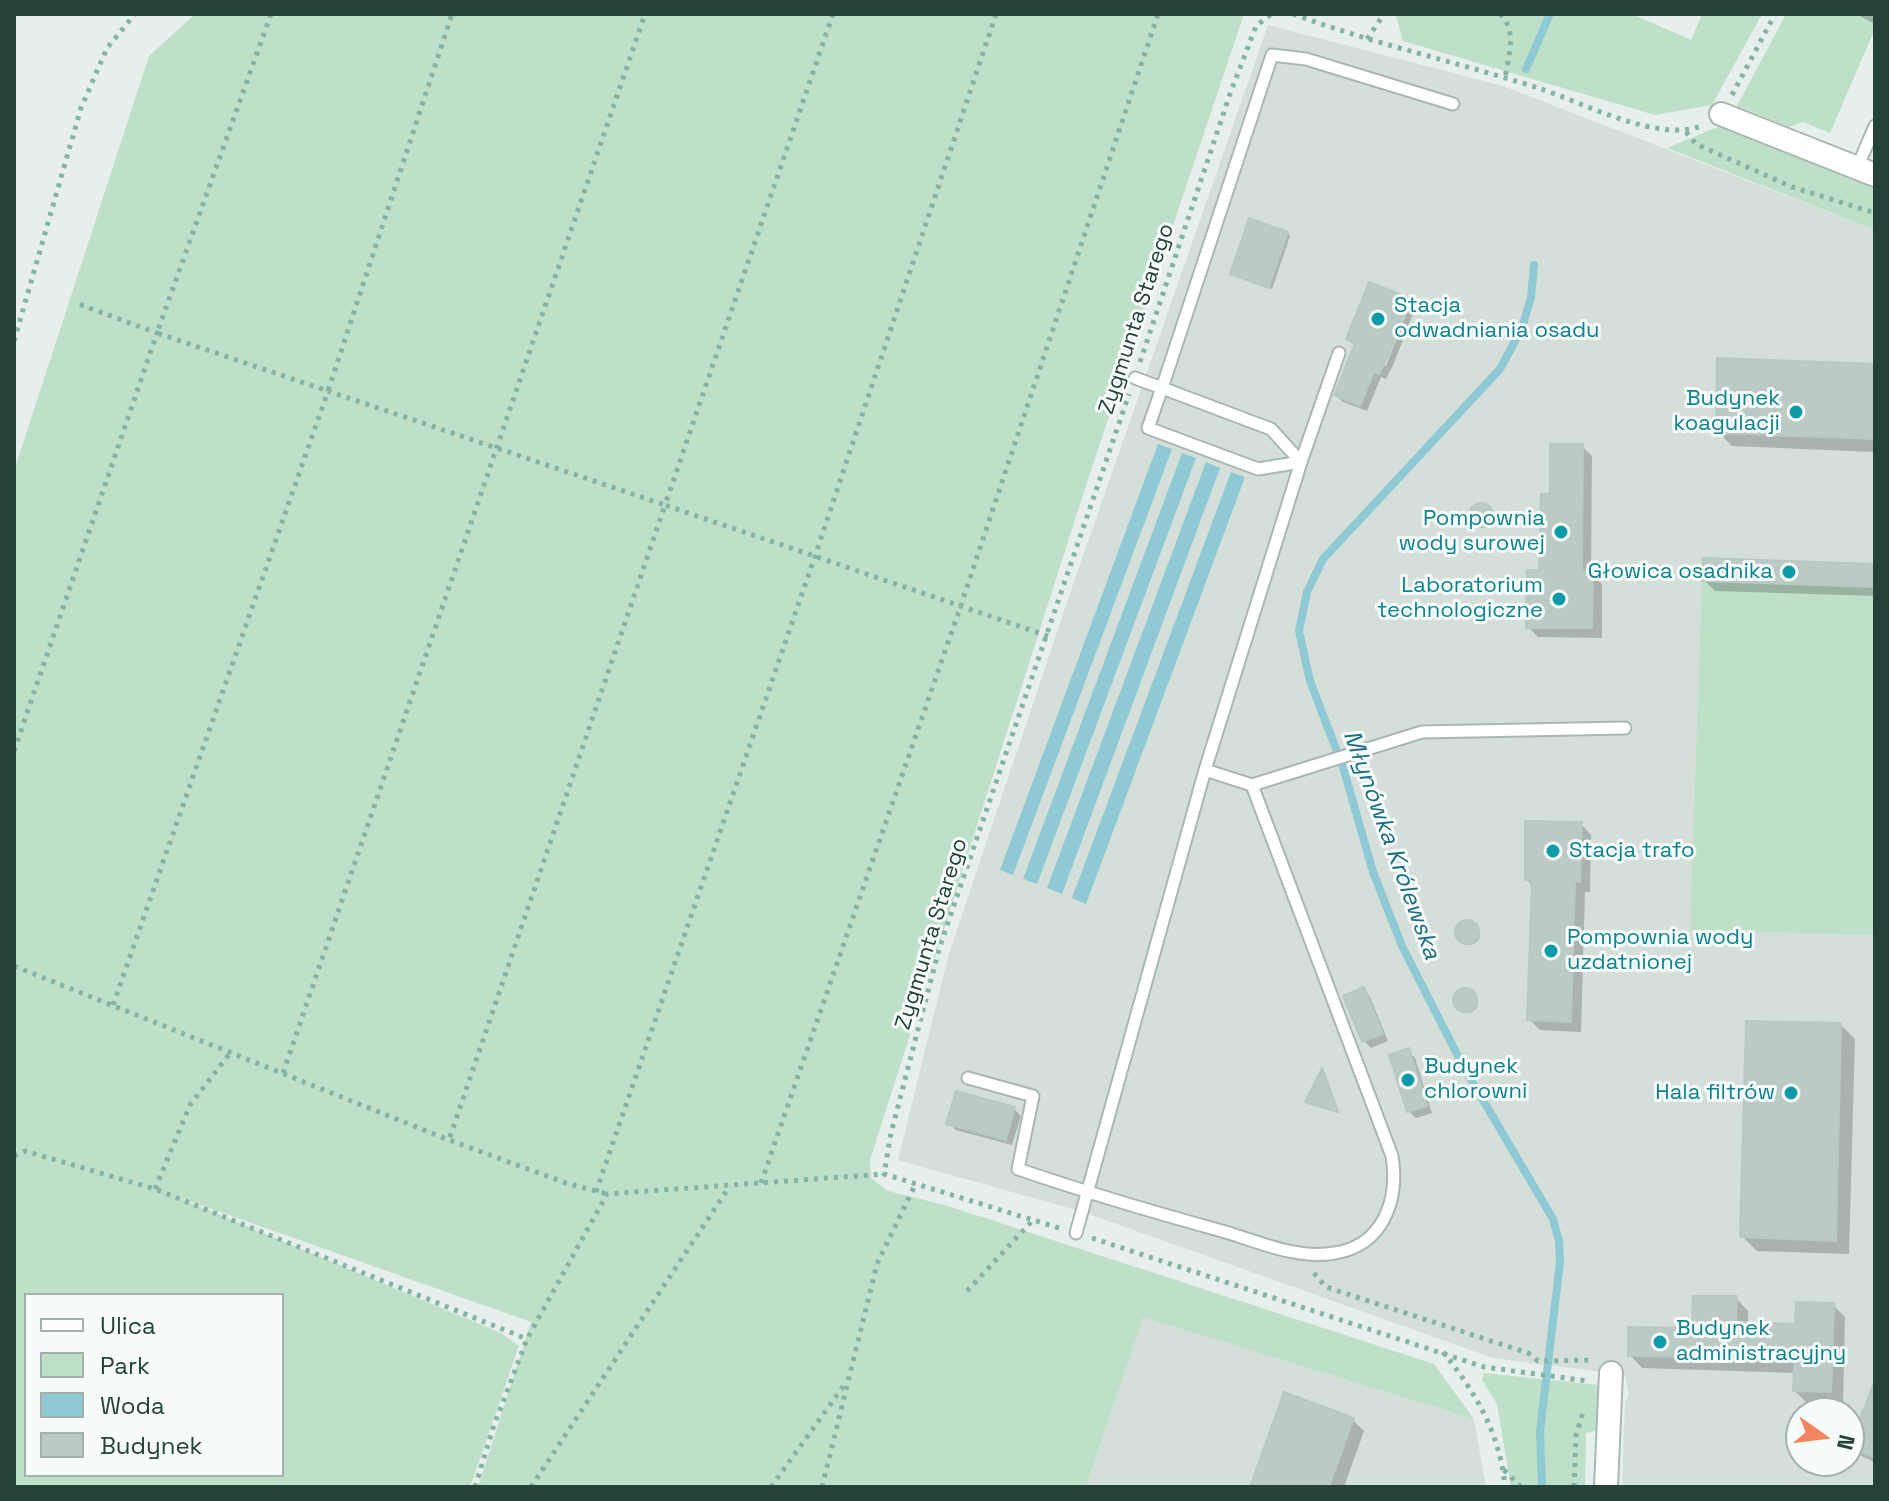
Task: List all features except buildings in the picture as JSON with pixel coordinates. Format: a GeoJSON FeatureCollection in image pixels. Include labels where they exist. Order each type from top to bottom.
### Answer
{"type":"FeatureCollection","features":[{"type":"Feature","properties":{"kind":"street"},"geometry":{"type":"LineString","coordinates":[[1721,114],[1866,171]]}},
{"type":"Feature","properties":{"kind":"street"},"geometry":{"type":"LineString","coordinates":[[1606,1367],[1606,1487]]}},
{"type":"Feature","properties":{"kind":"lane"},"geometry":{"type":"LineString","coordinates":[[1301,462],[1258,469],[1148,428],[1272,55],[1306,59],[1453,104]]}},
{"type":"Feature","properties":{"kind":"lane"},"geometry":{"type":"LineString","coordinates":[[1866,171],[1875,126]]}},
{"type":"Feature","properties":{"kind":"lane"},"geometry":{"type":"LineString","coordinates":[[1076,1233],[1205,770],[1301,462],[1339,353]]}},
{"type":"Feature","properties":{"kind":"lane"},"geometry":{"type":"LineString","coordinates":[[1135,378],[1271,429],[1301,462]]}},
{"type":"Feature","properties":{"kind":"lane"},"geometry":{"type":"LineString","coordinates":[[1205,770],[1252,785],[1422,732],[1625,728]]}},
{"type":"Feature","properties":{"kind":"lane"},"geometry":{"type":"LineString","coordinates":[[968,1078],[1033,1096],[1018,1169],[1088,1193],[1294,1252],[1336,1253],[1376,1232],[1394,1200],[1396,1177],[1392,1156],[1252,785]]}},
{"type":"Feature","properties":{"kind":"path"},"geometry":{"type":"LineString","coordinates":[[14,341],[81,108],[107,48],[135,14]]}},
{"type":"Feature","properties":{"kind":"path"},"geometry":{"type":"LineString","coordinates":[[14,751],[157,333],[271,14]]}},
{"type":"Feature","properties":{"kind":"path"},"geometry":{"type":"LineString","coordinates":[[113,1005],[328,391],[452,14]]}},
{"type":"Feature","properties":{"kind":"path"},"geometry":{"type":"LineString","coordinates":[[283,1073],[645,14]]}},
{"type":"Feature","properties":{"kind":"path"},"geometry":{"type":"LineString","coordinates":[[449,1140],[833,14]]}},
{"type":"Feature","properties":{"kind":"path"},"geometry":{"type":"LineString","coordinates":[[596,1192],[815,556],[996,14]]}},
{"type":"Feature","properties":{"kind":"path"},"geometry":{"type":"LineString","coordinates":[[761,1183],[961,605],[1158,14]]}},
{"type":"Feature","properties":{"kind":"path","name":"Zygmunta Starego"},"geometry":{"type":"LineString","coordinates":[[884,1174],[891,1133],[939,949],[1230,94],[1256,26],[1271,14]]}},
{"type":"Feature","properties":{"kind":"path"},"geometry":{"type":"LineString","coordinates":[[1293,14],[1657,128],[1686,132],[1715,120],[1721,114],[1775,14]]}},
{"type":"Feature","properties":{"kind":"path"},"geometry":{"type":"LineString","coordinates":[[1367,39],[1384,14]]}},
{"type":"Feature","properties":{"kind":"path"},"geometry":{"type":"LineString","coordinates":[[1500,14],[1509,23],[1511,33],[1505,79]]}},
{"type":"Feature","properties":{"kind":"path"},"geometry":{"type":"LineString","coordinates":[[1686,132],[1696,144],[1792,187],[1875,213]]}},
{"type":"Feature","properties":{"kind":"path"},"geometry":{"type":"LineString","coordinates":[[76,303],[1048,636]]}},
{"type":"Feature","properties":{"kind":"path"},"geometry":{"type":"LineString","coordinates":[[14,966],[449,1140],[596,1192],[607,1194],[729,1187],[884,1174],[1496,1370],[1593,1382],[1576,1435],[1574,1487]]}},
{"type":"Feature","properties":{"kind":"path"},"geometry":{"type":"LineString","coordinates":[[155,1189],[190,1105],[230,1053]]}},
{"type":"Feature","properties":{"kind":"path"},"geometry":{"type":"LineString","coordinates":[[14,1148],[155,1189],[527,1339]]}},
{"type":"Feature","properties":{"kind":"path"},"geometry":{"type":"LineString","coordinates":[[14,1156],[25,1151]]}},
{"type":"Feature","properties":{"kind":"path"},"geometry":{"type":"LineString","coordinates":[[822,1487],[877,1264],[915,1185]]}},
{"type":"Feature","properties":{"kind":"path"},"geometry":{"type":"LineString","coordinates":[[531,1487],[729,1187]]}},
{"type":"Feature","properties":{"kind":"path"},"geometry":{"type":"LineString","coordinates":[[475,1487],[493,1428],[527,1339],[607,1194]]}},
{"type":"Feature","properties":{"kind":"path"},"geometry":{"type":"LineString","coordinates":[[967,1291],[1033,1220]]}},
{"type":"Feature","properties":{"kind":"path"},"geometry":{"type":"LineString","coordinates":[[1294,1252],[1326,1287],[1528,1353],[1538,1361],[1566,1358],[1606,1367]]}},
{"type":"Feature","properties":{"kind":"path"},"geometry":{"type":"LineString","coordinates":[[1442,1352],[1475,1392],[1503,1469],[1505,1487]]}},
{"type":"Feature","properties":{"kind":"path"},"geometry":{"type":"LineString","coordinates":[[771,1487],[848,1380]]}},
{"type":"Feature","properties":{"kind":"path"},"geometry":{"type":"LineString","coordinates":[[1503,1469],[1521,1487]]}},
{"type":"Feature","properties":{"kind":"shaded area"},"geometry":{"type":"Polygon","coordinates":[[[1268,25],[1503,86],[1875,230],[1875,1487],[1622,1487],[1625,1401],[1629,1395],[1625,1375],[1493,1358],[1083,1212],[898,1160],[948,957],[1069,596],[1268,25]]]}},
{"type":"Feature","properties":{"kind":"shaded area"},"geometry":{"type":"Polygon","coordinates":[[[1142,1316],[1474,1419],[1486,1487],[1086,1487],[1142,1316]]]}},
{"type":"Feature","properties":{"kind":"green space"},"geometry":{"type":"Polygon","coordinates":[[[195,14],[1244,14],[1089,476],[870,1160],[871,1178],[888,1191],[945,1205],[1434,1364],[1474,1419],[1143,1317],[1086,1487],[478,1487],[531,1322],[175,1196],[501,1333],[519,1346],[470,1487],[14,1487],[14,471],[149,56],[195,14]]]}},
{"type":"Feature","properties":{"kind":"green space"},"geometry":{"type":"Polygon","coordinates":[[[1632,14],[1691,40],[1702,14],[1762,14],[1712,105],[1655,115],[1403,41],[1396,16],[1632,14]]]}},
{"type":"Feature","properties":{"kind":"green space"},"geometry":{"type":"Polygon","coordinates":[[[1786,14],[1865,14],[1875,18],[1875,29],[1830,133],[1803,122],[1789,127],[1737,106],[1786,14]]]}},
{"type":"Feature","properties":{"kind":"green space"},"geometry":{"type":"Polygon","coordinates":[[[1720,126],[1875,187],[1875,230],[1667,148],[1720,126]]]}},
{"type":"Feature","properties":{"kind":"green space"},"geometry":{"type":"Polygon","coordinates":[[[1702,581],[1875,587],[1875,935],[1690,930],[1702,581]]]}},
{"type":"Feature","properties":{"kind":"green space"},"geometry":{"type":"Polygon","coordinates":[[[1484,1373],[1599,1385],[1598,1430],[1586,1433],[1585,1487],[1511,1487],[1497,1404],[1482,1380],[1484,1373]]]}},
{"type":"Feature","properties":{"kind":"water"},"geometry":{"type":"Polygon","coordinates":[[[1158,444],[1172,449],[1013,875],[1000,870],[1158,444]]]}},
{"type":"Feature","properties":{"kind":"water"},"geometry":{"type":"Polygon","coordinates":[[[1182,453],[1196,458],[1037,884],[1023,879],[1182,453]]]}},
{"type":"Feature","properties":{"kind":"water"},"geometry":{"type":"Polygon","coordinates":[[[1206,462],[1220,468],[1062,894],[1047,888],[1206,462]]]}},
{"type":"Feature","properties":{"kind":"water"},"geometry":{"type":"Polygon","coordinates":[[[1231,472],[1245,477],[1086,904],[1072,898],[1231,472]]]}},
{"type":"Feature","properties":{"kind":"waterway","name":"Młynówka Królewska"},"geometry":{"type":"LineString","coordinates":[[1526,69],[1550,14]]}},
{"type":"Feature","properties":{"kind":"waterway","name":"Młynówka Królewska"},"geometry":{"type":"LineString","coordinates":[[1534,265],[1531,297],[1522,328],[1500,369],[1323,559],[1307,592],[1299,631],[1310,681],[1343,767],[1373,872],[1402,946],[1463,1066],[1553,1219],[1560,1262],[1540,1431],[1542,1487]]}},
{"type":"Feature","properties":{"kind":"place","name":"Stacja odwadniania osadu"},"geometry":{"type":"Point","coordinates":[1378,319]}},
{"type":"Feature","properties":{"kind":"place","name":"Budynek koagulacji"},"geometry":{"type":"Point","coordinates":[1796,412]}},
{"type":"Feature","properties":{"kind":"place","name":"Pompownia wody surowej"},"geometry":{"type":"Point","coordinates":[1561,532]}},
{"type":"Feature","properties":{"kind":"place","name":"Głowica osadnika"},"geometry":{"type":"Point","coordinates":[1789,572]}},
{"type":"Feature","properties":{"kind":"place","name":"Laboratorium technologiczne"},"geometry":{"type":"Point","coordinates":[1559,599]}},
{"type":"Feature","properties":{"kind":"place","name":"Stacja trafo"},"geometry":{"type":"Point","coordinates":[1553,851]}},
{"type":"Feature","properties":{"kind":"place","name":"Pompownia wody uzdatnionej"},"geometry":{"type":"Point","coordinates":[1551,951]}},
{"type":"Feature","properties":{"kind":"place","name":"Budynek chlorowni"},"geometry":{"type":"Point","coordinates":[1408,1080]}},
{"type":"Feature","properties":{"kind":"place","name":"Hala filtrów"},"geometry":{"type":"Point","coordinates":[1791,1093]}},
{"type":"Feature","properties":{"kind":"place","name":"Budynek administracyjny"},"geometry":{"type":"Point","coordinates":[1660,1342]}}]}
